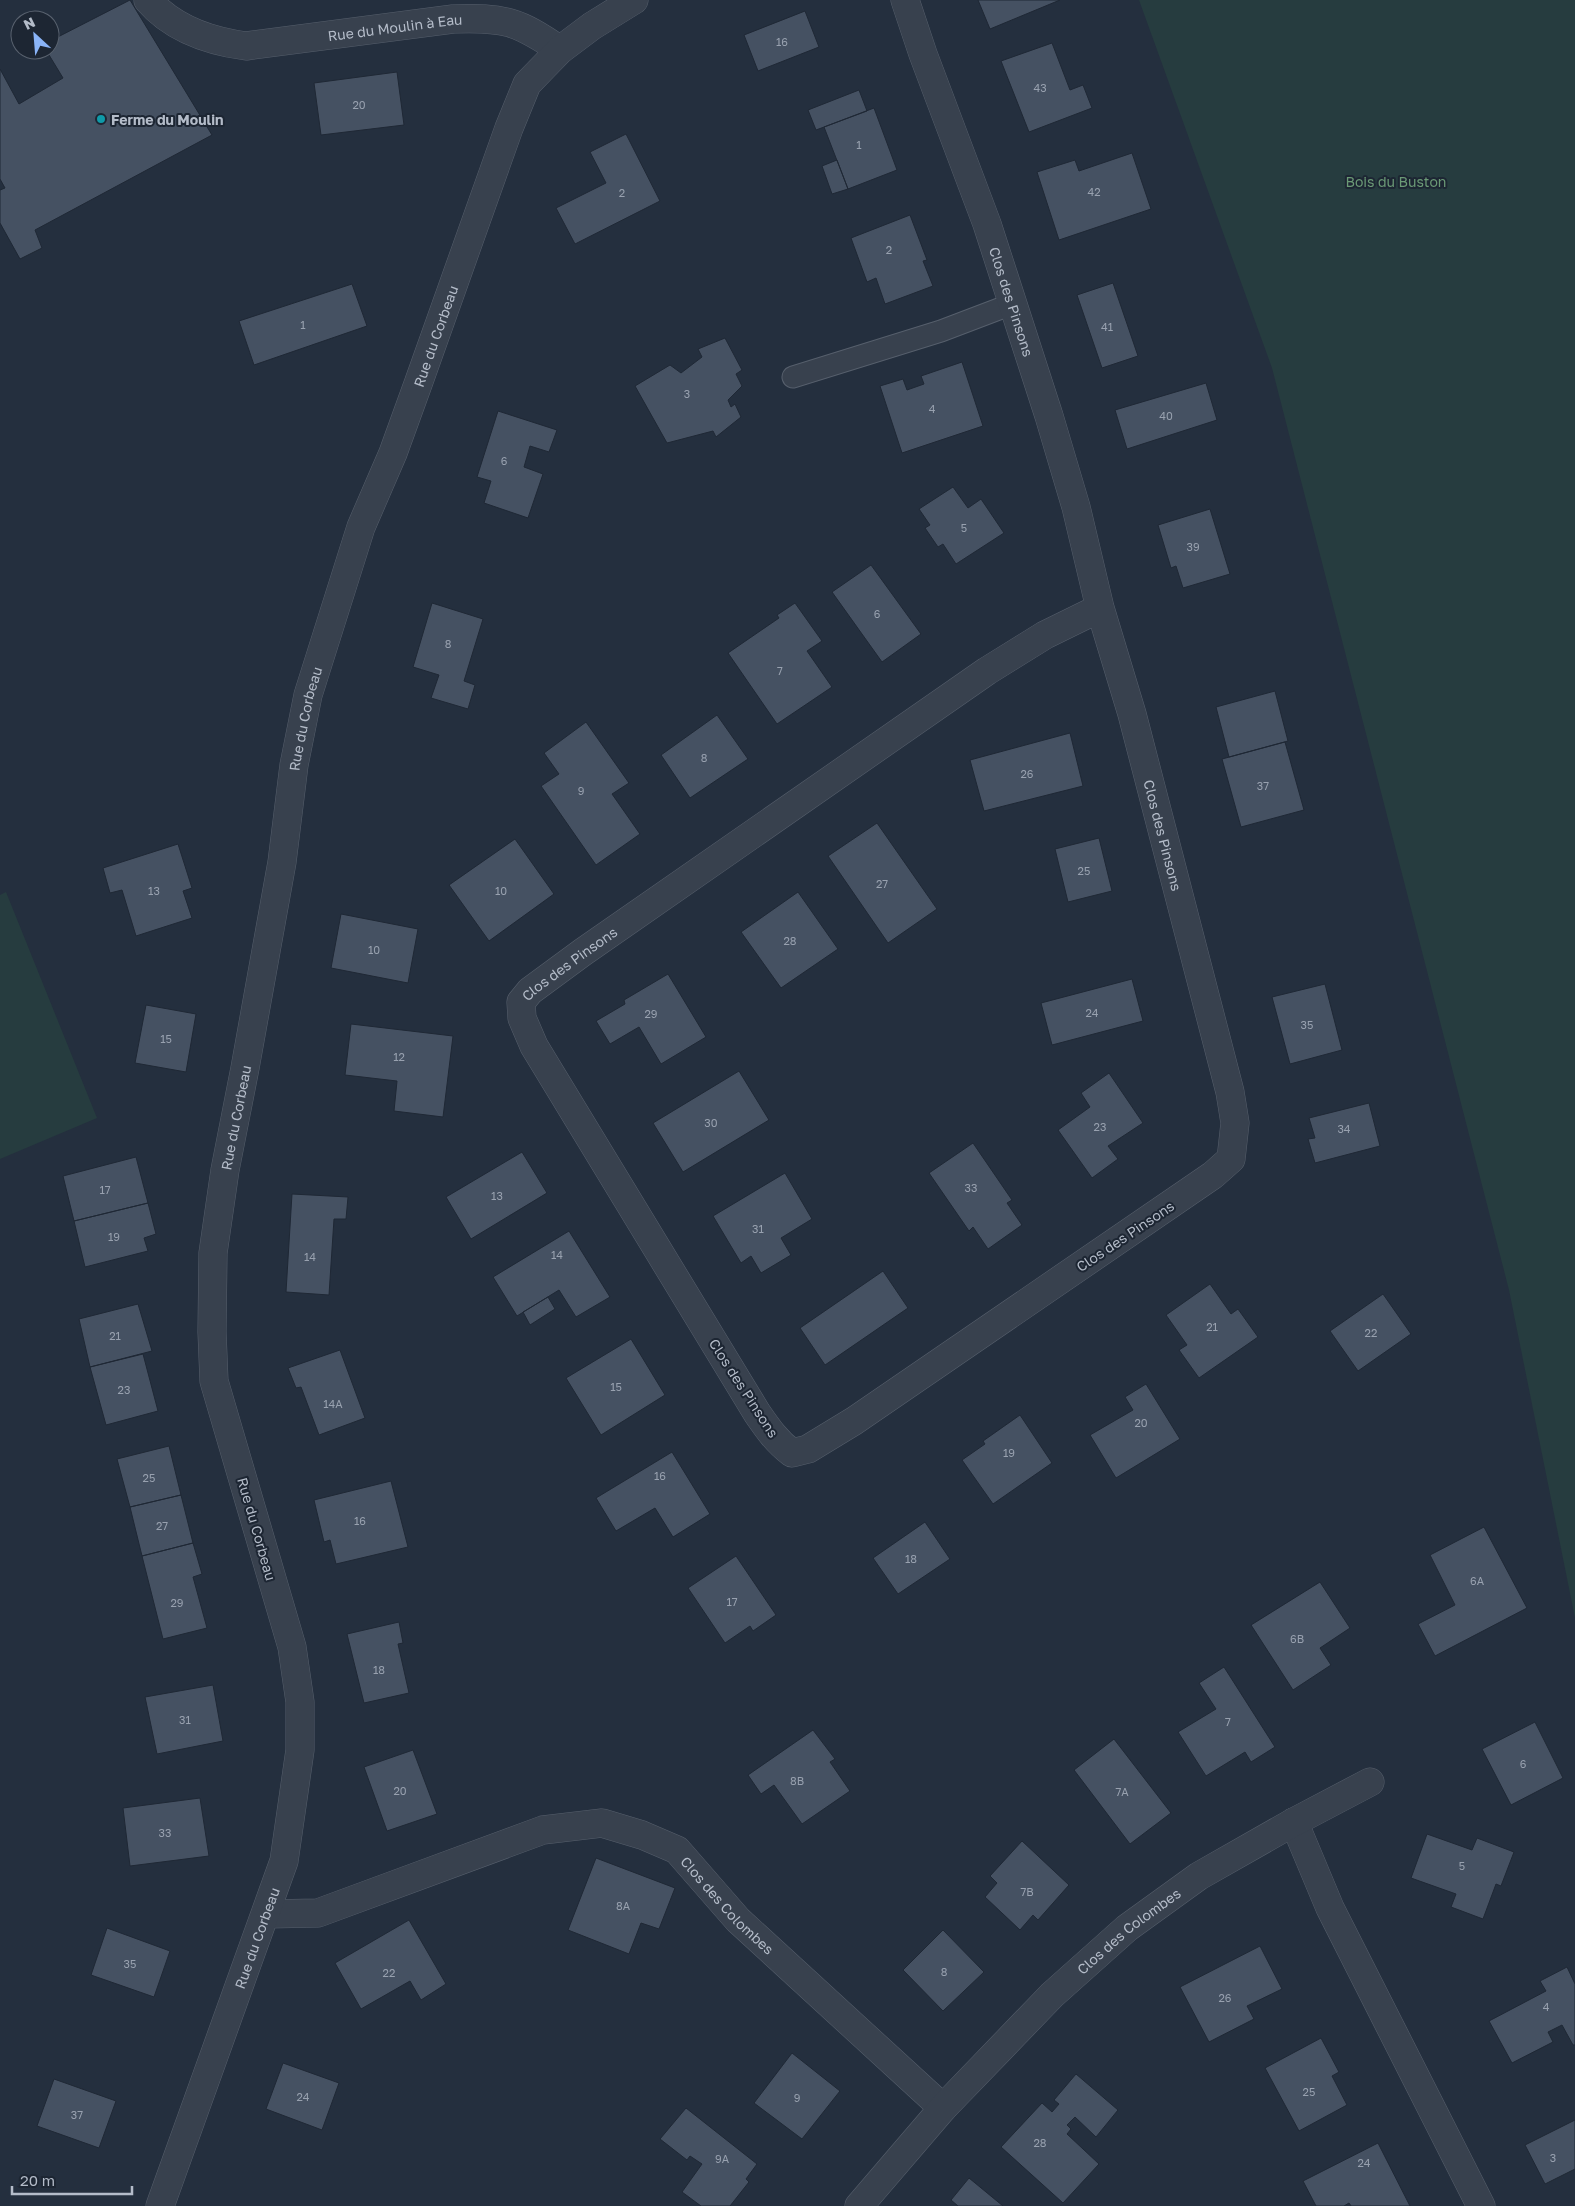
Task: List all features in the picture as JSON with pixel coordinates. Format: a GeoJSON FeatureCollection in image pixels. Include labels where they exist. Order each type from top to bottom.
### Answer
{"type":"FeatureCollection","features":[{"type":"Feature","properties":{"kind":"street","name":"Rue du Moulin à Eau"},"geometry":{"type":"LineString","coordinates":[[148,0],[196,35],[219,42],[246,46],[453,19],[485,18],[512,22],[536,34],[560,50]]}},
{"type":"Feature","properties":{"kind":"street"},"geometry":{"type":"LineString","coordinates":[[560,50],[592,26],[634,0]]}},
{"type":"Feature","properties":{"kind":"street","name":"Clos des Pinsons"},"geometry":{"type":"LineString","coordinates":[[905,0],[923,54],[987,224],[1074,498],[1100,608],[1132,714],[1230,1092],[1235,1124],[1231,1159],[1194,1189],[854,1422],[808,1449],[792,1453],[771,1434],[757,1413],[534,1046],[522,1018],[521,1002],[530,992],[583,952],[987,671],[1045,635],[1100,608]]}},
{"type":"Feature","properties":{"kind":"street","name":"Rue du Corbeau"},"geometry":{"type":"LineString","coordinates":[[160,2206],[284,1861],[300,1750],[300,1702],[292,1647],[214,1381],[212,1332],[213,1253],[225,1170],[246,1068],[282,862],[294,765],[308,695],[328,626],[361,527],[412,401],[509,128],[527,84],[560,50]]}},
{"type":"Feature","properties":{"kind":"street","name":"Clos des Colombes"},"geometry":{"type":"LineString","coordinates":[[859,2206],[943,2108],[1052,1995],[1127,1928],[1199,1876],[1294,1822],[1370,1782]]}},
{"type":"Feature","properties":{"kind":"street","name":"Clos des Colombes"},"geometry":{"type":"LineString","coordinates":[[266,1914],[318,1913],[543,1830],[602,1822],[642,1835],[676,1850],[738,1920],[943,2108]]}},
{"type":"Feature","properties":{"kind":"street"},"geometry":{"type":"LineString","coordinates":[[1294,1822],[1330,1908],[1481,2206]]}},
{"type":"Feature","properties":{"kind":"lane"},"geometry":{"type":"LineString","coordinates":[[793,377],[933,334],[1012,304]]}},
{"type":"Feature","properties":{"kind":"green space","name":"Bois du Buston"},"geometry":{"type":"Polygon","coordinates":[[[1139,0],[1575,0],[1575,1618],[1509,1290],[1272,368],[1139,0]]]}},
{"type":"Feature","properties":{"kind":"green space"},"geometry":{"type":"Polygon","coordinates":[[[6,892],[97,1118],[0,1159],[0,895],[6,892]]]}},
{"type":"Feature","properties":{"kind":"building","name":"Ferme du Moulin"},"geometry":{"type":"Polygon","coordinates":[[[130,0],[212,135],[35,230],[42,248],[20,259],[0,223],[0,190],[5,188],[0,179],[0,69],[19,104],[63,78],[52,60],[60,60],[60,36],[130,0]]]}},
{"type":"Feature","properties":{"kind":"building"},"geometry":{"type":"Polygon","coordinates":[[[978,0],[1060,0],[990,29],[978,0]]]}},
{"type":"Feature","properties":{"kind":"building"},"geometry":{"type":"Polygon","coordinates":[[[805,11],[819,47],[758,71],[744,35],[805,11]]]}},
{"type":"Feature","properties":{"kind":"building"},"geometry":{"type":"Polygon","coordinates":[[[1052,43],[1070,90],[1083,85],[1092,108],[1029,132],[1001,61],[1052,43]]]}},
{"type":"Feature","properties":{"kind":"building"},"geometry":{"type":"Polygon","coordinates":[[[397,72],[404,125],[321,135],[314,83],[397,72]]]}},
{"type":"Feature","properties":{"kind":"building"},"geometry":{"type":"Polygon","coordinates":[[[859,90],[867,111],[816,130],[808,110],[859,90]]]}},
{"type":"Feature","properties":{"kind":"building"},"geometry":{"type":"Polygon","coordinates":[[[874,108],[897,170],[848,189],[824,127],[874,108]]]}},
{"type":"Feature","properties":{"kind":"building"},"geometry":{"type":"Polygon","coordinates":[[[626,134],[660,201],[575,244],[556,208],[606,183],[590,152],[626,134]]]}},
{"type":"Feature","properties":{"kind":"building"},"geometry":{"type":"Polygon","coordinates":[[[1132,153],[1151,209],[1059,240],[1037,172],[1075,160],[1079,171],[1132,153]]]}},
{"type":"Feature","properties":{"kind":"building"},"geometry":{"type":"Polygon","coordinates":[[[837,160],[848,189],[832,194],[822,166],[837,160]]]}},
{"type":"Feature","properties":{"kind":"building"},"geometry":{"type":"Polygon","coordinates":[[[910,215],[927,260],[923,261],[933,286],[885,304],[876,278],[867,282],[851,238],[910,215]]]}},
{"type":"Feature","properties":{"kind":"building"},"geometry":{"type":"Polygon","coordinates":[[[1113,283],[1138,356],[1102,368],[1077,295],[1113,283]]]}},
{"type":"Feature","properties":{"kind":"building"},"geometry":{"type":"Polygon","coordinates":[[[352,284],[367,326],[254,365],[239,321],[352,284]]]}},
{"type":"Feature","properties":{"kind":"building"},"geometry":{"type":"Polygon","coordinates":[[[725,338],[742,370],[736,374],[742,386],[728,400],[731,407],[735,404],[741,417],[716,437],[713,431],[667,443],[635,386],[670,365],[681,373],[702,357],[698,349],[725,338]]]}},
{"type":"Feature","properties":{"kind":"building"},"geometry":{"type":"Polygon","coordinates":[[[962,362],[983,426],[902,453],[880,386],[903,379],[907,390],[924,384],[921,376],[962,362]]]}},
{"type":"Feature","properties":{"kind":"building"},"geometry":{"type":"Polygon","coordinates":[[[1206,383],[1217,420],[1127,449],[1115,410],[1206,383]]]}},
{"type":"Feature","properties":{"kind":"building"},"geometry":{"type":"Polygon","coordinates":[[[498,411],[557,430],[549,452],[530,446],[524,467],[543,474],[528,518],[484,503],[491,481],[477,477],[498,411]]]}},
{"type":"Feature","properties":{"kind":"building"},"geometry":{"type":"Polygon","coordinates":[[[953,487],[968,508],[981,499],[1004,533],[956,564],[943,544],[938,547],[925,528],[930,525],[919,509],[953,487]]]}},
{"type":"Feature","properties":{"kind":"building"},"geometry":{"type":"Polygon","coordinates":[[[1210,509],[1230,574],[1183,588],[1176,566],[1171,568],[1158,525],[1210,509]]]}},
{"type":"Feature","properties":{"kind":"building"},"geometry":{"type":"Polygon","coordinates":[[[871,565],[921,634],[882,662],[832,592],[871,565]]]}},
{"type":"Feature","properties":{"kind":"building"},"geometry":{"type":"Polygon","coordinates":[[[432,603],[483,619],[464,681],[475,685],[468,709],[431,698],[439,675],[413,667],[432,603]]]}},
{"type":"Feature","properties":{"kind":"building"},"geometry":{"type":"Polygon","coordinates":[[[795,603],[822,641],[807,651],[832,687],[777,724],[728,653],[779,618],[777,615],[795,603]]]}},
{"type":"Feature","properties":{"kind":"building"},"geometry":{"type":"Polygon","coordinates":[[[1275,691],[1288,741],[1229,757],[1216,707],[1275,691]]]}},
{"type":"Feature","properties":{"kind":"building"},"geometry":{"type":"Polygon","coordinates":[[[717,715],[748,759],[690,798],[661,755],[717,715]]]}},
{"type":"Feature","properties":{"kind":"building"},"geometry":{"type":"Polygon","coordinates":[[[586,722],[629,783],[612,794],[640,834],[596,865],[541,786],[559,774],[544,753],[586,722]]]}},
{"type":"Feature","properties":{"kind":"building"},"geometry":{"type":"Polygon","coordinates":[[[1070,733],[1083,786],[984,811],[970,760],[1070,733]]]}},
{"type":"Feature","properties":{"kind":"building"},"geometry":{"type":"Polygon","coordinates":[[[1285,742],[1304,810],[1241,827],[1222,759],[1285,742]]]}},
{"type":"Feature","properties":{"kind":"building"},"geometry":{"type":"Polygon","coordinates":[[[877,823],[937,909],[888,943],[828,856],[877,823]]]}},
{"type":"Feature","properties":{"kind":"building"},"geometry":{"type":"Polygon","coordinates":[[[1099,838],[1112,891],[1068,902],[1055,849],[1099,838]]]}},
{"type":"Feature","properties":{"kind":"building"},"geometry":{"type":"Polygon","coordinates":[[[515,839],[554,894],[489,941],[449,885],[515,839]]]}},
{"type":"Feature","properties":{"kind":"building"},"geometry":{"type":"Polygon","coordinates":[[[178,844],[192,888],[183,891],[192,918],[136,936],[122,890],[110,893],[103,868],[178,844]]]}},
{"type":"Feature","properties":{"kind":"building"},"geometry":{"type":"Polygon","coordinates":[[[798,892],[838,949],[781,988],[741,932],[798,892]]]}},
{"type":"Feature","properties":{"kind":"building"},"geometry":{"type":"Polygon","coordinates":[[[341,914],[418,929],[408,983],[331,968],[341,914]]]}},
{"type":"Feature","properties":{"kind":"building"},"geometry":{"type":"Polygon","coordinates":[[[668,974],[706,1037],[661,1064],[639,1027],[610,1044],[596,1021],[625,1004],[624,1000],[668,974]]]}},
{"type":"Feature","properties":{"kind":"building"},"geometry":{"type":"Polygon","coordinates":[[[1132,979],[1143,1021],[1052,1045],[1041,1003],[1132,979]]]}},
{"type":"Feature","properties":{"kind":"building"},"geometry":{"type":"Polygon","coordinates":[[[1325,984],[1342,1050],[1290,1064],[1272,997],[1325,984]]]}},
{"type":"Feature","properties":{"kind":"building"},"geometry":{"type":"Polygon","coordinates":[[[146,1005],[196,1014],[186,1072],[135,1063],[146,1005]]]}},
{"type":"Feature","properties":{"kind":"building"},"geometry":{"type":"Polygon","coordinates":[[[351,1024],[453,1036],[443,1117],[394,1111],[397,1081],[345,1075],[351,1024]]]}},
{"type":"Feature","properties":{"kind":"building"},"geometry":{"type":"Polygon","coordinates":[[[739,1071],[769,1120],[683,1172],[653,1123],[739,1071]]]}},
{"type":"Feature","properties":{"kind":"building"},"geometry":{"type":"Polygon","coordinates":[[[1109,1073],[1143,1123],[1108,1146],[1118,1159],[1092,1178],[1058,1130],[1090,1107],[1081,1093],[1109,1073]]]}},
{"type":"Feature","properties":{"kind":"building"},"geometry":{"type":"Polygon","coordinates":[[[1369,1103],[1380,1146],[1315,1163],[1308,1139],[1315,1138],[1309,1118],[1369,1103]]]}},
{"type":"Feature","properties":{"kind":"building"},"geometry":{"type":"Polygon","coordinates":[[[973,1143],[1012,1200],[1007,1203],[1022,1225],[988,1249],[973,1227],[969,1231],[929,1173],[973,1143]]]}},
{"type":"Feature","properties":{"kind":"building"},"geometry":{"type":"Polygon","coordinates":[[[522,1152],[547,1193],[471,1239],[446,1197],[522,1152]]]}},
{"type":"Feature","properties":{"kind":"building"},"geometry":{"type":"Polygon","coordinates":[[[136,1157],[148,1203],[74,1221],[63,1176],[136,1157]]]}},
{"type":"Feature","properties":{"kind":"building"},"geometry":{"type":"Polygon","coordinates":[[[785,1173],[812,1219],[781,1238],[791,1255],[761,1273],[751,1256],[741,1263],[713,1216],[785,1173]]]}},
{"type":"Feature","properties":{"kind":"building"},"geometry":{"type":"Polygon","coordinates":[[[292,1194],[348,1197],[346,1219],[334,1219],[329,1295],[286,1292],[292,1194]]]}},
{"type":"Feature","properties":{"kind":"building"},"geometry":{"type":"Polygon","coordinates":[[[148,1203],[156,1234],[144,1238],[148,1251],[85,1267],[74,1221],[148,1203]]]}},
{"type":"Feature","properties":{"kind":"building"},"geometry":{"type":"Polygon","coordinates":[[[569,1231],[610,1297],[576,1317],[559,1290],[517,1316],[493,1277],[569,1231]]]}},
{"type":"Feature","properties":{"kind":"building"},"geometry":{"type":"Polygon","coordinates":[[[883,1271],[908,1308],[825,1365],[800,1328],[883,1271]]]}},
{"type":"Feature","properties":{"kind":"building"},"geometry":{"type":"Polygon","coordinates":[[[1210,1284],[1231,1314],[1238,1309],[1258,1337],[1199,1378],[1179,1350],[1187,1345],[1166,1315],[1210,1284]]]}},
{"type":"Feature","properties":{"kind":"building"},"geometry":{"type":"Polygon","coordinates":[[[1383,1294],[1411,1334],[1358,1371],[1330,1331],[1383,1294]]]}},
{"type":"Feature","properties":{"kind":"building"},"geometry":{"type":"Polygon","coordinates":[[[548,1297],[555,1309],[530,1325],[523,1312],[548,1297]]]}},
{"type":"Feature","properties":{"kind":"building"},"geometry":{"type":"Polygon","coordinates":[[[138,1304],[152,1351],[90,1367],[79,1319],[138,1304]]]}},
{"type":"Feature","properties":{"kind":"building"},"geometry":{"type":"Polygon","coordinates":[[[631,1339],[665,1395],[601,1435],[566,1378],[631,1339]]]}},
{"type":"Feature","properties":{"kind":"building"},"geometry":{"type":"Polygon","coordinates":[[[340,1350],[365,1418],[319,1435],[301,1387],[296,1388],[288,1368],[340,1350]]]}},
{"type":"Feature","properties":{"kind":"building"},"geometry":{"type":"Polygon","coordinates":[[[143,1354],[158,1411],[106,1425],[90,1367],[143,1354]]]}},
{"type":"Feature","properties":{"kind":"building"},"geometry":{"type":"Polygon","coordinates":[[[1146,1384],[1180,1439],[1116,1478],[1090,1435],[1133,1410],[1125,1397],[1146,1384]]]}},
{"type":"Feature","properties":{"kind":"building"},"geometry":{"type":"Polygon","coordinates":[[[1020,1415],[1052,1463],[993,1504],[962,1460],[985,1444],[983,1441],[1020,1415]]]}},
{"type":"Feature","properties":{"kind":"building"},"geometry":{"type":"Polygon","coordinates":[[[169,1446],[181,1495],[130,1507],[117,1459],[169,1446]]]}},
{"type":"Feature","properties":{"kind":"building"},"geometry":{"type":"Polygon","coordinates":[[[672,1452],[710,1514],[673,1537],[655,1508],[616,1531],[596,1498],[672,1452]]]}},
{"type":"Feature","properties":{"kind":"building"},"geometry":{"type":"Polygon","coordinates":[[[391,1481],[408,1547],[336,1564],[330,1540],[324,1542],[314,1500],[391,1481]]]}},
{"type":"Feature","properties":{"kind":"building"},"geometry":{"type":"Polygon","coordinates":[[[181,1495],[193,1543],[142,1556],[130,1507],[181,1495]]]}},
{"type":"Feature","properties":{"kind":"building"},"geometry":{"type":"Polygon","coordinates":[[[925,1522],[950,1559],[898,1594],[873,1558],[925,1522]]]}},
{"type":"Feature","properties":{"kind":"building"},"geometry":{"type":"Polygon","coordinates":[[[1484,1527],[1527,1608],[1435,1656],[1418,1624],[1455,1605],[1430,1555],[1484,1527]]]}},
{"type":"Feature","properties":{"kind":"building"},"geometry":{"type":"Polygon","coordinates":[[[193,1543],[202,1574],[193,1577],[207,1628],[163,1639],[142,1556],[193,1543]]]}},
{"type":"Feature","properties":{"kind":"building"},"geometry":{"type":"Polygon","coordinates":[[[736,1556],[776,1615],[753,1631],[750,1626],[725,1643],[688,1588],[736,1556]]]}},
{"type":"Feature","properties":{"kind":"building"},"geometry":{"type":"Polygon","coordinates":[[[1320,1582],[1350,1628],[1320,1648],[1331,1665],[1293,1690],[1251,1625],[1320,1582]]]}},
{"type":"Feature","properties":{"kind":"building"},"geometry":{"type":"Polygon","coordinates":[[[399,1622],[403,1643],[398,1644],[409,1693],[364,1703],[347,1634],[399,1622]]]}},
{"type":"Feature","properties":{"kind":"building"},"geometry":{"type":"Polygon","coordinates":[[[1224,1667],[1275,1747],[1251,1762],[1245,1752],[1206,1776],[1178,1732],[1216,1709],[1199,1683],[1224,1667]]]}},
{"type":"Feature","properties":{"kind":"building"},"geometry":{"type":"Polygon","coordinates":[[[213,1685],[223,1741],[157,1754],[145,1697],[213,1685]]]}},
{"type":"Feature","properties":{"kind":"building"},"geometry":{"type":"Polygon","coordinates":[[[1535,1722],[1563,1778],[1511,1805],[1482,1749],[1535,1722]]]}},
{"type":"Feature","properties":{"kind":"building"},"geometry":{"type":"Polygon","coordinates":[[[813,1730],[835,1759],[830,1762],[850,1791],[802,1824],[774,1785],[761,1794],[748,1775],[813,1730]]]}},
{"type":"Feature","properties":{"kind":"building"},"geometry":{"type":"Polygon","coordinates":[[[1114,1739],[1171,1813],[1130,1844],[1074,1770],[1114,1739]]]}},
{"type":"Feature","properties":{"kind":"building"},"geometry":{"type":"Polygon","coordinates":[[[413,1750],[437,1814],[387,1831],[364,1767],[413,1750]]]}},
{"type":"Feature","properties":{"kind":"building"},"geometry":{"type":"Polygon","coordinates":[[[200,1798],[209,1856],[130,1866],[123,1808],[200,1798]]]}},
{"type":"Feature","properties":{"kind":"building"},"geometry":{"type":"Polygon","coordinates":[[[1427,1834],[1472,1850],[1477,1838],[1514,1852],[1501,1886],[1496,1884],[1483,1919],[1451,1907],[1456,1894],[1411,1878],[1427,1834]]]}},
{"type":"Feature","properties":{"kind":"building"},"geometry":{"type":"Polygon","coordinates":[[[1022,1841],[1069,1885],[1038,1920],[1033,1915],[1020,1930],[985,1897],[997,1883],[990,1876],[1022,1841]]]}},
{"type":"Feature","properties":{"kind":"building"},"geometry":{"type":"Polygon","coordinates":[[[596,1858],[675,1888],[659,1929],[641,1923],[629,1954],[568,1930],[596,1858]]]}},
{"type":"Feature","properties":{"kind":"building"},"geometry":{"type":"Polygon","coordinates":[[[409,1920],[446,1984],[421,2000],[410,1981],[361,2009],[335,1963],[409,1920]]]}},
{"type":"Feature","properties":{"kind":"building"},"geometry":{"type":"Polygon","coordinates":[[[107,1928],[170,1951],[154,1997],[91,1975],[107,1928]]]}},
{"type":"Feature","properties":{"kind":"building"},"geometry":{"type":"Polygon","coordinates":[[[943,1930],[984,1972],[943,2011],[903,1970],[943,1930]]]}},
{"type":"Feature","properties":{"kind":"building"},"geometry":{"type":"Polygon","coordinates":[[[1260,1946],[1282,1989],[1247,2006],[1254,2019],[1209,2042],[1180,1987],[1260,1946]]]}},
{"type":"Feature","properties":{"kind":"building"},"geometry":{"type":"Polygon","coordinates":[[[1567,1967],[1575,1984],[1575,2045],[1573,2045],[1562,2025],[1548,2032],[1553,2042],[1512,2063],[1489,2021],[1546,1991],[1540,1981],[1567,1967]]]}},
{"type":"Feature","properties":{"kind":"building"},"geometry":{"type":"Polygon","coordinates":[[[1321,2038],[1339,2072],[1332,2076],[1347,2105],[1299,2131],[1265,2068],[1321,2038]]]}},
{"type":"Feature","properties":{"kind":"building"},"geometry":{"type":"Polygon","coordinates":[[[792,2053],[840,2091],[802,2139],[754,2103],[792,2053]]]}},
{"type":"Feature","properties":{"kind":"building"},"geometry":{"type":"Polygon","coordinates":[[[283,2063],[339,2083],[322,2130],[266,2109],[283,2063]]]}},
{"type":"Feature","properties":{"kind":"building"},"geometry":{"type":"Polygon","coordinates":[[[1076,2074],[1118,2110],[1096,2137],[1075,2117],[1067,2125],[1071,2129],[1067,2134],[1099,2164],[1063,2203],[1001,2147],[1042,2103],[1052,2112],[1059,2104],[1054,2100],[1076,2074]]]}},
{"type":"Feature","properties":{"kind":"building"},"geometry":{"type":"Polygon","coordinates":[[[54,2079],[116,2101],[99,2148],[37,2126],[54,2079]]]}},
{"type":"Feature","properties":{"kind":"building"},"geometry":{"type":"Polygon","coordinates":[[[686,2108],[757,2164],[746,2179],[749,2182],[730,2206],[701,2206],[682,2192],[702,2164],[690,2156],[687,2160],[660,2139],[686,2108]]]}},
{"type":"Feature","properties":{"kind":"building"},"geometry":{"type":"Polygon","coordinates":[[[1575,2120],[1575,2169],[1545,2184],[1525,2145],[1575,2120]]]}},
{"type":"Feature","properties":{"kind":"building"},"geometry":{"type":"Polygon","coordinates":[[[1378,2143],[1410,2206],[1351,2206],[1349,2203],[1344,2206],[1316,2206],[1303,2181],[1378,2143]]]}},
{"type":"Feature","properties":{"kind":"building"},"geometry":{"type":"Polygon","coordinates":[[[969,2178],[1003,2206],[958,2206],[951,2200],[969,2178]]]}},
{"type":"Feature","properties":{"kind":"place","name":"Ferme du Moulin"},"geometry":{"type":"Point","coordinates":[101,119]}}]}
